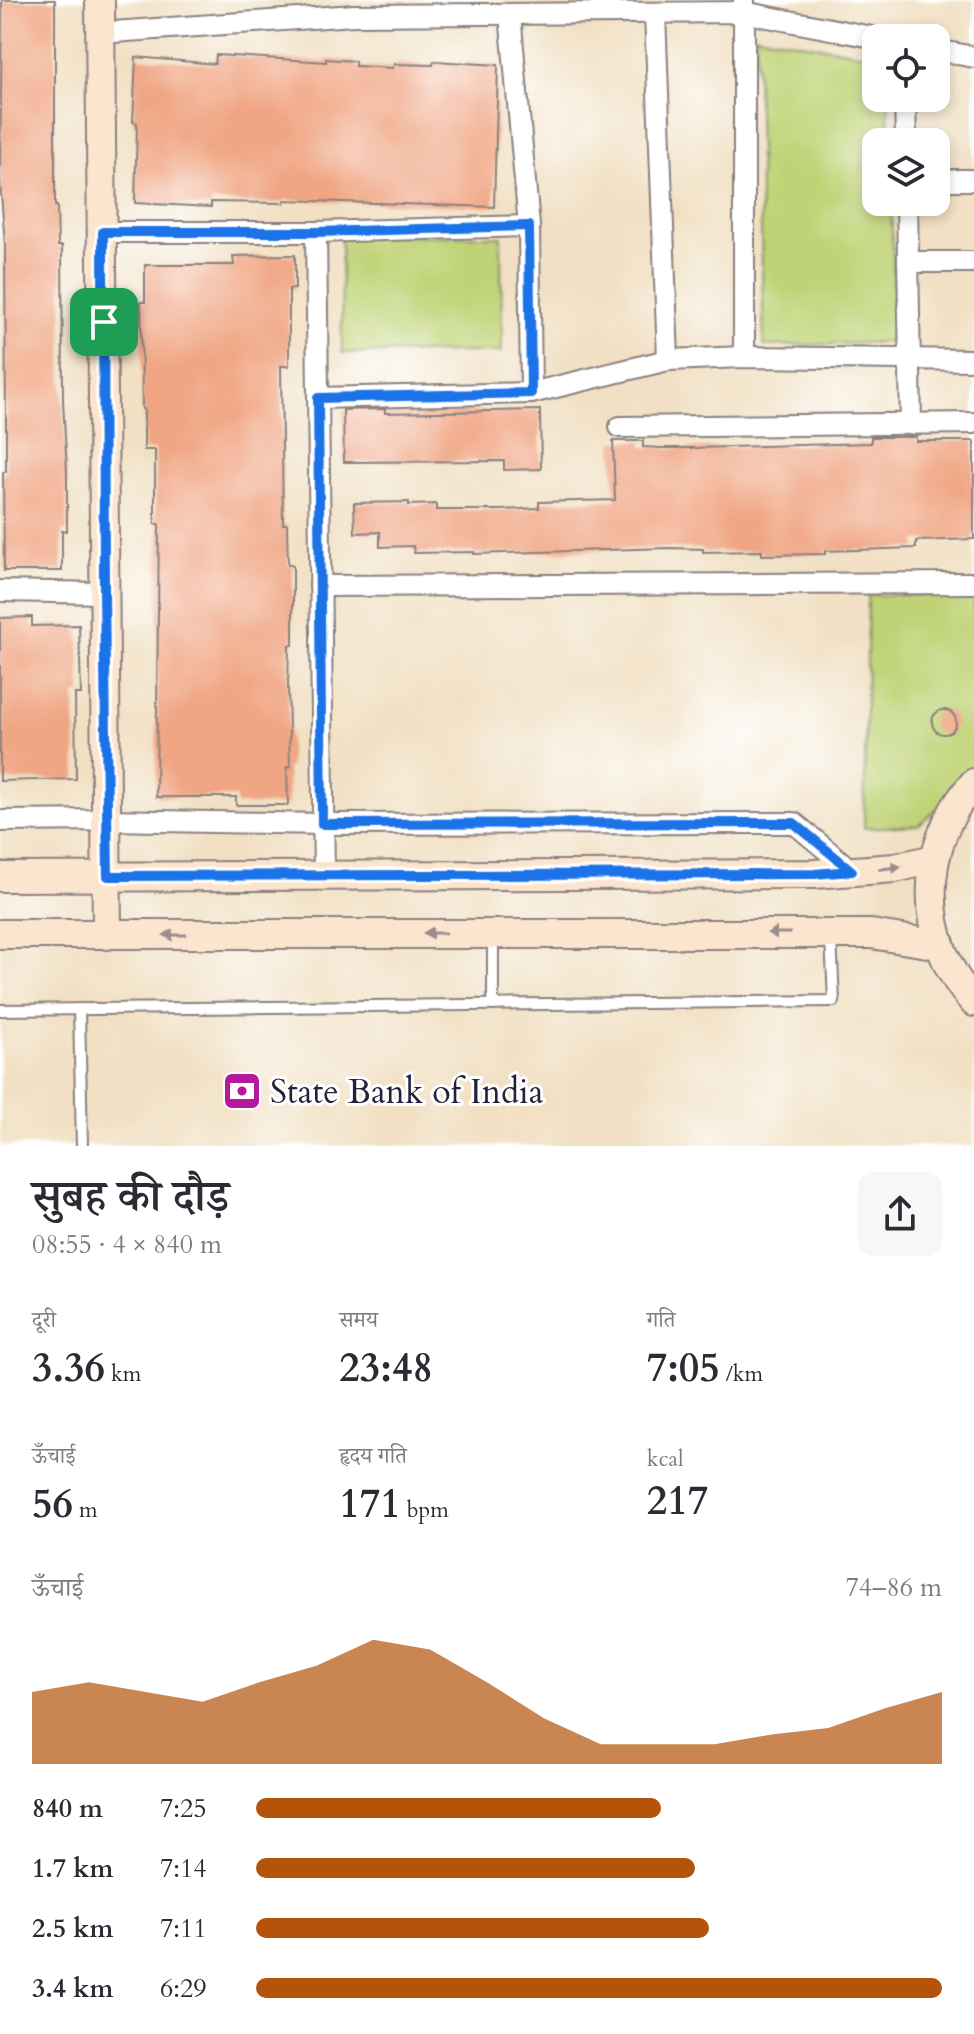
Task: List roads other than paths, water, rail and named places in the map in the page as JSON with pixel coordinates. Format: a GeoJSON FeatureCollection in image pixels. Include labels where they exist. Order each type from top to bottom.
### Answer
{"type":"FeatureCollection","features":[{"type":"Feature","properties":{"kind":"street"},"geometry":{"type":"LineString","coordinates":[[100,0],[107,935]]}},
{"type":"Feature","properties":{"kind":"street"},"geometry":{"type":"LineString","coordinates":[[99,33],[355,7],[510,14],[655,13],[743,6],[862,34]]}},
{"type":"Feature","properties":{"kind":"street"},"geometry":{"type":"LineString","coordinates":[[743,6],[744,357]]}},
{"type":"Feature","properties":{"kind":"street"},"geometry":{"type":"LineString","coordinates":[[655,13],[668,360]]}},
{"type":"Feature","properties":{"kind":"street"},"geometry":{"type":"LineString","coordinates":[[510,14],[529,226],[531,393]]}},
{"type":"Feature","properties":{"kind":"street"},"geometry":{"type":"LineString","coordinates":[[950,53],[974,57]]}},
{"type":"Feature","properties":{"kind":"street"},"geometry":{"type":"LineString","coordinates":[[950,180],[974,180]]}},
{"type":"Feature","properties":{"kind":"street"},"geometry":{"type":"LineString","coordinates":[[907,216],[911,424]]}},
{"type":"Feature","properties":{"kind":"street"},"geometry":{"type":"LineString","coordinates":[[103,232],[316,232],[529,226]]}},
{"type":"Feature","properties":{"kind":"street"},"geometry":{"type":"LineString","coordinates":[[316,232],[324,876]]}},
{"type":"Feature","properties":{"kind":"street"},"geometry":{"type":"LineString","coordinates":[[908,262],[974,262]]}},
{"type":"Feature","properties":{"kind":"street"},"geometry":{"type":"LineString","coordinates":[[318,398],[531,393],[668,360],[744,357],[974,360]]}},
{"type":"Feature","properties":{"kind":"street"},"geometry":{"type":"LineString","coordinates":[[620,427],[974,423]]}},
{"type":"Feature","properties":{"kind":"street"},"geometry":{"type":"LineString","coordinates":[[320,586],[974,583]]}},
{"type":"Feature","properties":{"kind":"street"},"geometry":{"type":"LineString","coordinates":[[0,591],[104,593]]}},
{"type":"Feature","properties":{"kind":"street"},"geometry":{"type":"LineString","coordinates":[[974,783],[961,796],[944,826],[934,859],[931,902],[940,945],[953,974],[974,1002]]}},
{"type":"Feature","properties":{"kind":"street"},"geometry":{"type":"LineString","coordinates":[[0,821],[794,823],[852,871]]}},
{"type":"Feature","properties":{"kind":"street"},"geometry":{"type":"LineString","coordinates":[[0,877],[798,874],[895,868],[934,859]]}},
{"type":"Feature","properties":{"kind":"street"},"geometry":{"type":"LineString","coordinates":[[0,934],[831,933],[871,934],[940,945]]}},
{"type":"Feature","properties":{"kind":"lane"},"geometry":{"type":"LineString","coordinates":[[493,932],[493,1005]]}},
{"type":"Feature","properties":{"kind":"lane"},"geometry":{"type":"LineString","coordinates":[[0,1010],[834,1001],[831,933]]}},
{"type":"Feature","properties":{"kind":"lane"},"geometry":{"type":"LineString","coordinates":[[79,1009],[82,1146]]}},
{"type":"Feature","properties":{"kind":"place","name":"State Bank of India"},"geometry":{"type":"Point","coordinates":[242,1091]}}]}
